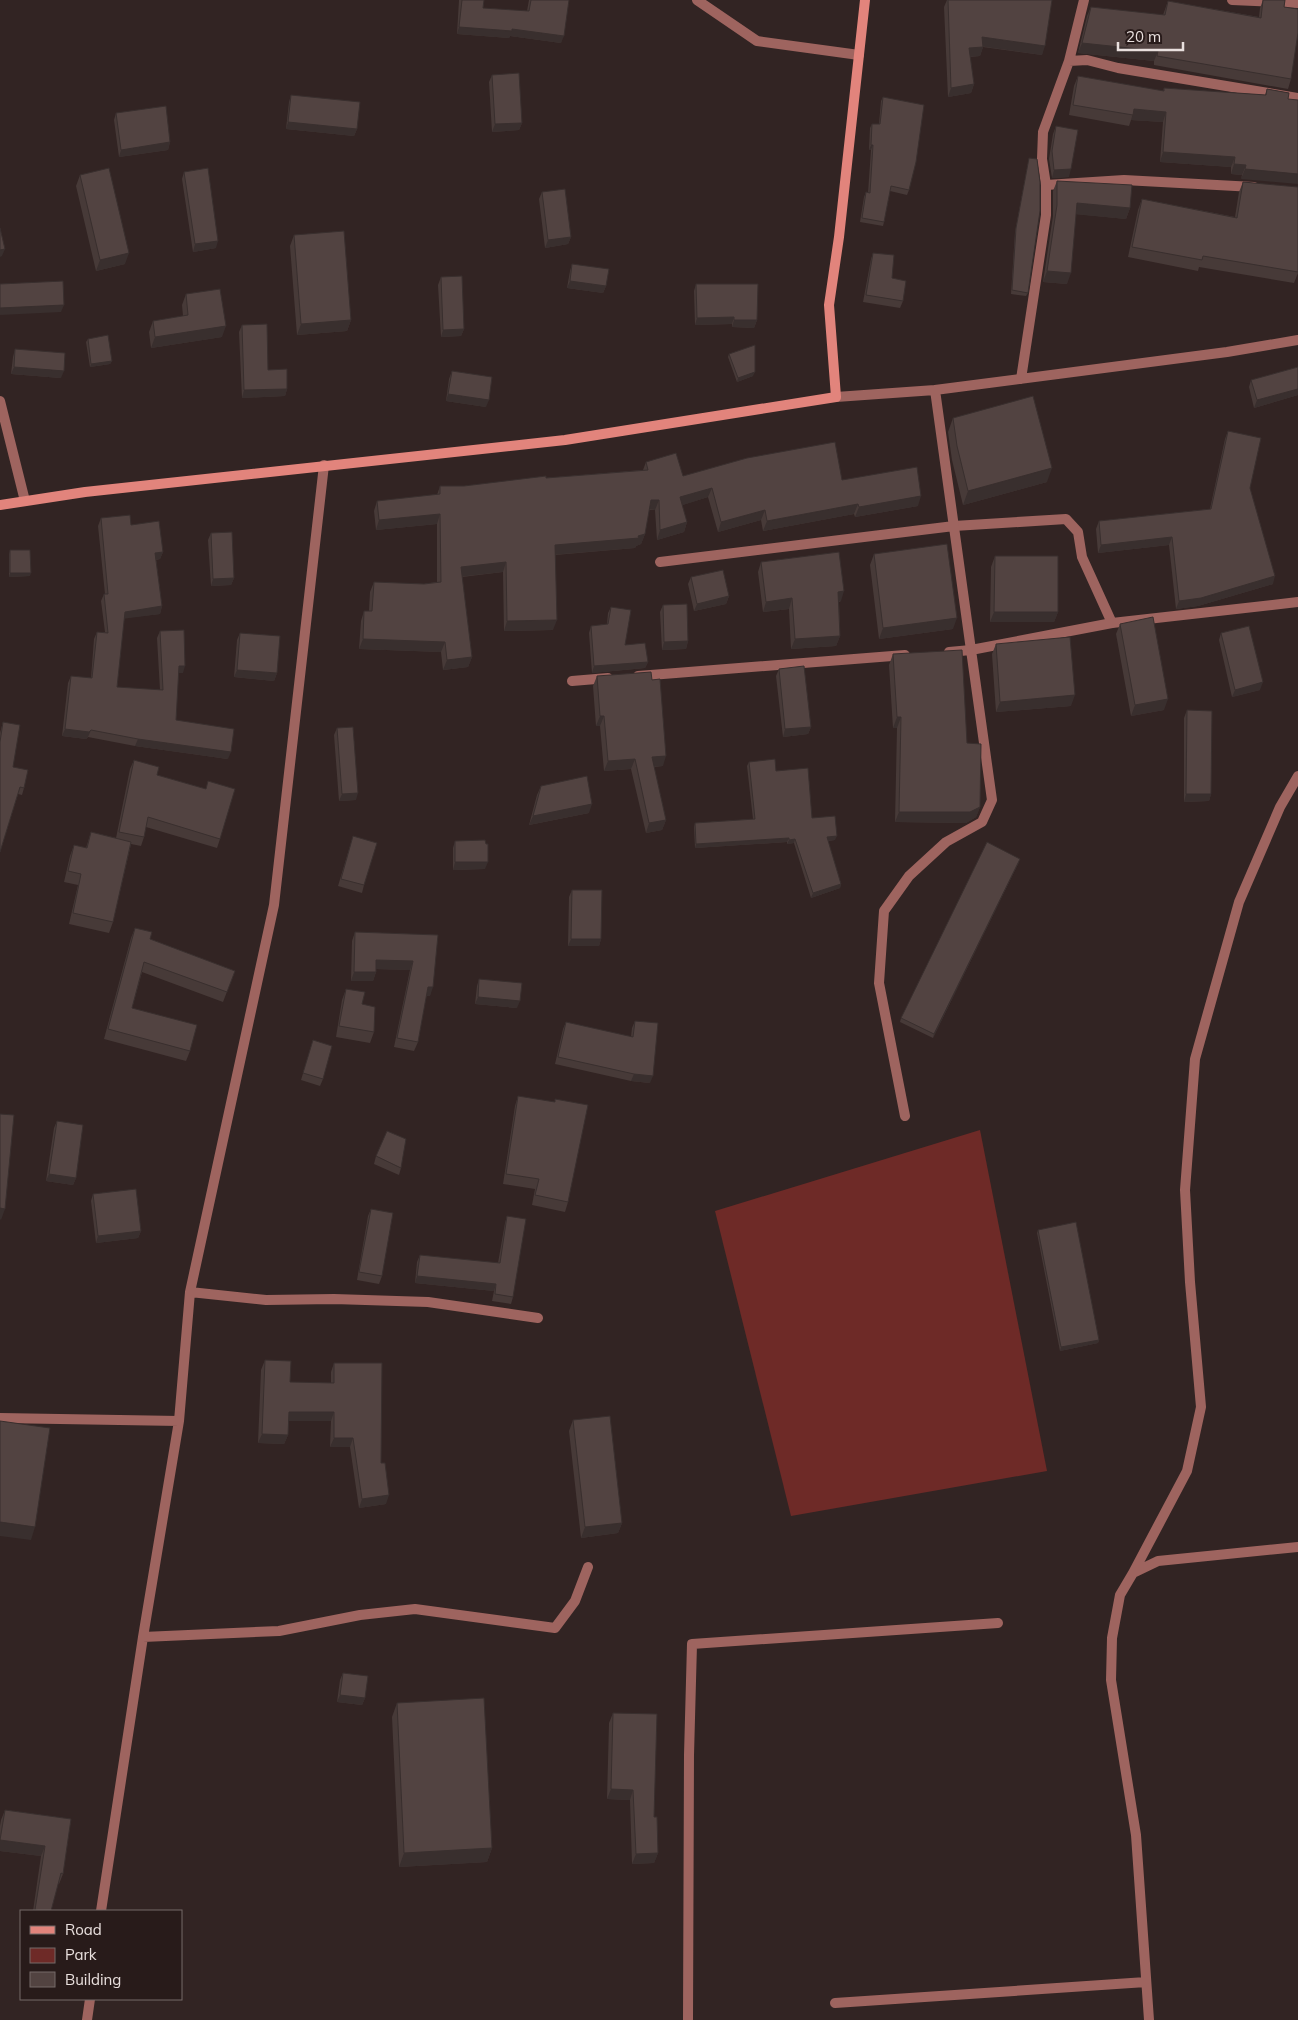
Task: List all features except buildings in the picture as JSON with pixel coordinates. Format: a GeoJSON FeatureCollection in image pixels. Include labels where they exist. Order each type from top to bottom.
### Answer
{"type":"FeatureCollection","features":[{"type":"Feature","properties":{"kind":"street"},"geometry":{"type":"LineString","coordinates":[[697,0],[757,41],[859,55]]}},
{"type":"Feature","properties":{"kind":"street"},"geometry":{"type":"LineString","coordinates":[[836,397],[829,305],[865,0]]}},
{"type":"Feature","properties":{"kind":"street"},"geometry":{"type":"LineString","coordinates":[[1021,379],[1046,216],[1046,185],[1042,159],[1043,132],[1069,61],[1084,0]]}},
{"type":"Feature","properties":{"kind":"street"},"geometry":{"type":"LineString","coordinates":[[1232,0],[1298,3]]}},
{"type":"Feature","properties":{"kind":"street"},"geometry":{"type":"LineString","coordinates":[[1069,61],[1087,60],[1118,68],[1298,98]]}},
{"type":"Feature","properties":{"kind":"street"},"geometry":{"type":"LineString","coordinates":[[1046,185],[1124,180],[1260,188]]}},
{"type":"Feature","properties":{"kind":"street"},"geometry":{"type":"LineString","coordinates":[[0,505],[84,492],[565,440],[836,397],[935,390],[1217,353],[1298,340]]}},
{"type":"Feature","properties":{"kind":"street"},"geometry":{"type":"LineString","coordinates":[[905,1116],[879,983],[884,911],[909,876],[946,842],[982,822],[992,800],[935,390]]}},
{"type":"Feature","properties":{"kind":"street"},"geometry":{"type":"LineString","coordinates":[[0,401],[25,501]]}},
{"type":"Feature","properties":{"kind":"street"},"geometry":{"type":"LineString","coordinates":[[100,1910],[142,1637],[179,1421],[190,1292],[274,905],[324,465]]}},
{"type":"Feature","properties":{"kind":"street"},"geometry":{"type":"LineString","coordinates":[[660,562],[954,526],[1066,519],[1078,532],[1082,556],[1112,623]]}},
{"type":"Feature","properties":{"kind":"street"},"geometry":{"type":"LineString","coordinates":[[941,652],[971,650],[1112,623],[1298,602]]}},
{"type":"Feature","properties":{"kind":"street"},"geometry":{"type":"LineString","coordinates":[[572,681],[911,655]]}},
{"type":"Feature","properties":{"kind":"street"},"geometry":{"type":"LineString","coordinates":[[1149,2020],[1136,1835],[1111,1680],[1112,1638],[1120,1595],[1187,1471],[1201,1407],[1190,1282],[1185,1190],[1195,1058],[1239,902],[1280,807],[1298,776]]}},
{"type":"Feature","properties":{"kind":"street"},"geometry":{"type":"LineString","coordinates":[[190,1292],[266,1300],[334,1299],[428,1302],[538,1318]]}},
{"type":"Feature","properties":{"kind":"street"},"geometry":{"type":"LineString","coordinates":[[0,1418],[179,1421]]}},
{"type":"Feature","properties":{"kind":"street"},"geometry":{"type":"LineString","coordinates":[[1133,1573],[1158,1561],[1298,1547]]}},
{"type":"Feature","properties":{"kind":"street"},"geometry":{"type":"LineString","coordinates":[[142,1637],[278,1631],[360,1615],[415,1609],[555,1628],[575,1601],[588,1567]]}},
{"type":"Feature","properties":{"kind":"street"},"geometry":{"type":"LineString","coordinates":[[688,2020],[689,1755],[692,1644],[998,1623]]}},
{"type":"Feature","properties":{"kind":"street"},"geometry":{"type":"LineString","coordinates":[[835,2003],[1146,1982]]}},
{"type":"Feature","properties":{"kind":"street"},"geometry":{"type":"LineString","coordinates":[[87,2020],[90,2000]]}},
{"type":"Feature","properties":{"kind":"green space"},"geometry":{"type":"Polygon","coordinates":[[[980,1130],[1047,1471],[791,1516],[715,1211],[980,1130]]]}}]}
